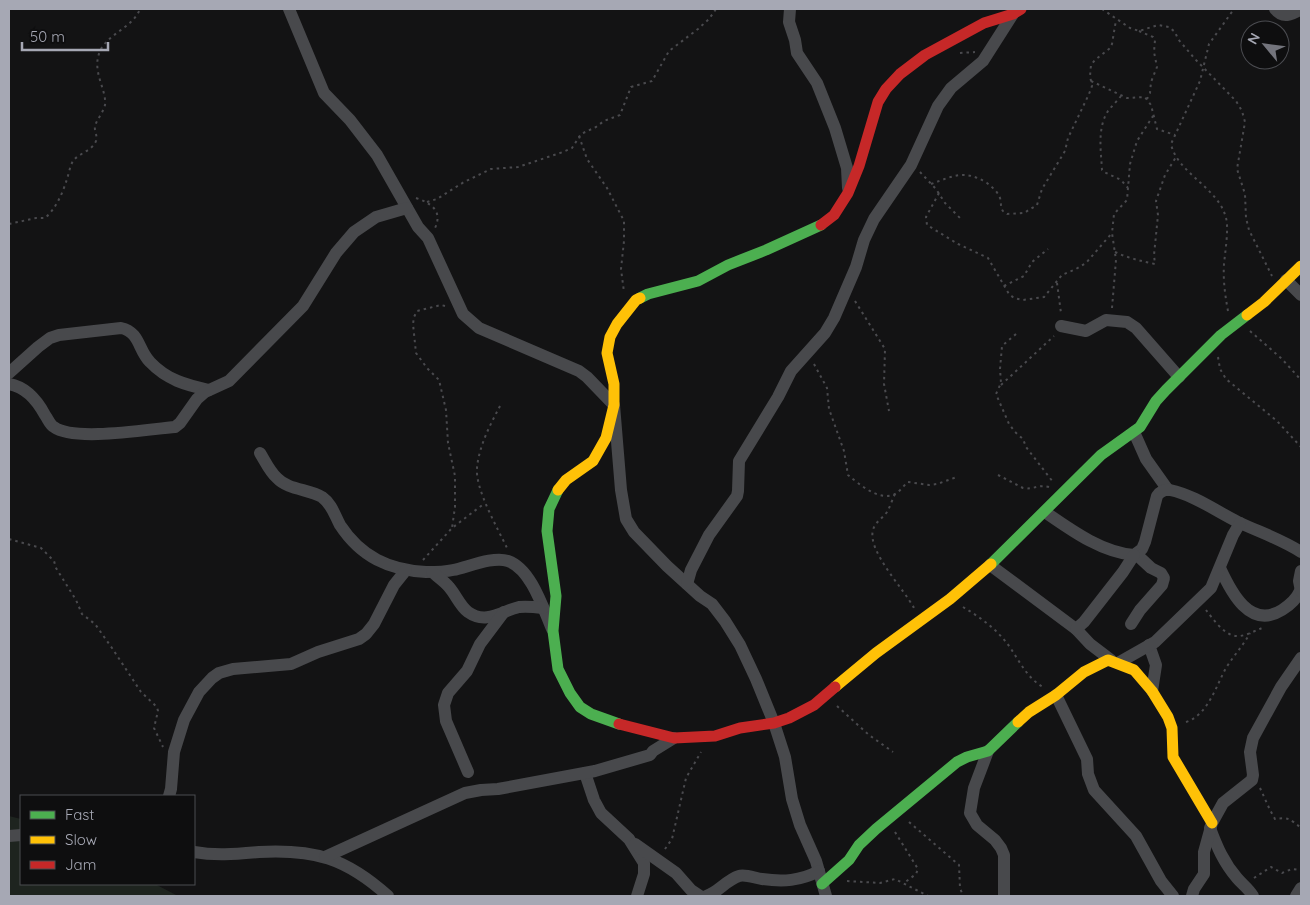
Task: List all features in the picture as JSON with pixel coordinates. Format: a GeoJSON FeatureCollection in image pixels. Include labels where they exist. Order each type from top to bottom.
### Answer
{"type":"FeatureCollection","features":[{"type":"Feature","properties":{"kind":"street"},"geometry":{"type":"LineString","coordinates":[[289,9],[324,93],[350,120],[377,154],[418,227],[429,240],[463,314],[479,328],[579,371],[614,405]]}},
{"type":"Feature","properties":{"kind":"street"},"geometry":{"type":"LineString","coordinates":[[790,9],[789,22],[797,53],[816,83],[836,128],[847,168],[848,193]]}},
{"type":"Feature","properties":{"kind":"street"},"geometry":{"type":"LineString","coordinates":[[1275,9],[1279,14],[1286,16],[1301,9]]}},
{"type":"Feature","properties":{"kind":"street"},"geometry":{"type":"LineString","coordinates":[[824,883],[800,825],[792,799],[785,757],[774,723],[744,654],[725,620],[712,604],[687,584],[634,532],[626,519],[621,490],[614,384],[607,353],[610,337],[617,324],[636,300],[648,294],[698,281],[728,265],[818,227],[834,215],[848,193],[859,166],[878,102],[895,79],[925,55],[944,44],[984,23],[1017,12]]}},
{"type":"Feature","properties":{"kind":"street"},"geometry":{"type":"LineString","coordinates":[[687,584],[691,570],[709,534],[736,496],[738,491],[739,460],[778,397],[791,371],[825,333],[847,286],[874,219],[911,165],[944,96],[951,88],[979,66],[1017,12]]}},
{"type":"Feature","properties":{"kind":"street"},"geometry":{"type":"LineString","coordinates":[[9,384],[17,385],[30,394],[41,407],[53,427],[61,431],[85,435],[175,427],[197,399],[209,390],[229,381],[303,306],[336,253],[354,232],[376,217],[407,208]]}},
{"type":"Feature","properties":{"kind":"street"},"geometry":{"type":"LineString","coordinates":[[614,405],[606,438],[600,450],[593,461],[566,480],[559,488],[549,509],[547,531],[556,596],[553,631],[558,670],[580,707],[591,714],[635,729],[674,738],[709,736],[774,723],[790,718],[814,705],[891,641],[950,599],[1045,512],[1060,491],[1101,455],[1134,432],[1144,422],[1156,401],[1179,377],[1301,266]]}},
{"type":"Feature","properties":{"kind":"street"},"geometry":{"type":"LineString","coordinates":[[1282,284],[1301,295]]}},
{"type":"Feature","properties":{"kind":"street"},"geometry":{"type":"LineString","coordinates":[[1061,326],[1088,330],[1111,319],[1132,324],[1179,377]]}},
{"type":"Feature","properties":{"kind":"street"},"geometry":{"type":"LineString","coordinates":[[9,373],[50,338],[59,335],[121,328],[128,330],[134,335],[151,363],[174,380],[209,390]]}},
{"type":"Feature","properties":{"kind":"street"},"geometry":{"type":"LineString","coordinates":[[1134,432],[1146,458],[1168,490]]}},
{"type":"Feature","properties":{"kind":"street"},"geometry":{"type":"LineString","coordinates":[[260,453],[278,480],[322,497],[331,507],[341,526],[362,550],[378,562],[409,570],[432,572],[451,571],[494,560],[506,560],[514,564],[521,569],[534,588],[553,631]]}},
{"type":"Feature","properties":{"kind":"street"},"geometry":{"type":"LineString","coordinates":[[1076,629],[1084,622],[1135,554],[1142,549],[1157,496],[1162,491],[1168,490],[1189,497],[1240,523],[1269,534],[1301,552]]}},
{"type":"Feature","properties":{"kind":"street"},"geometry":{"type":"LineString","coordinates":[[1045,512],[1078,534],[1108,548],[1127,554],[1135,554],[1150,568],[1161,573],[1164,581],[1131,624]]}},
{"type":"Feature","properties":{"kind":"street"},"geometry":{"type":"LineString","coordinates":[[1004,896],[1004,855],[1002,848],[977,825],[970,813],[974,788],[988,751],[1029,712],[1056,695],[1092,667],[1114,662],[1155,642],[1210,588],[1240,523]]}},
{"type":"Feature","properties":{"kind":"street"},"geometry":{"type":"LineString","coordinates":[[990,564],[1076,629],[1090,644],[1114,662],[1138,673],[1168,717],[1171,725],[1173,757],[1211,826],[1216,845],[1224,860],[1253,896]]}},
{"type":"Feature","properties":{"kind":"street"},"geometry":{"type":"LineString","coordinates":[[1220,568],[1230,590],[1244,606],[1259,615],[1268,616],[1275,614],[1294,602],[1301,591],[1298,581],[1301,571]]}},
{"type":"Feature","properties":{"kind":"street"},"geometry":{"type":"LineString","coordinates":[[169,795],[174,752],[184,720],[199,692],[212,678],[219,673],[234,669],[291,664],[318,652],[359,639],[374,624],[394,585],[409,570]]}},
{"type":"Feature","properties":{"kind":"street"},"geometry":{"type":"LineString","coordinates":[[432,572],[448,586],[468,613],[478,618],[491,618],[519,607],[543,608]]}},
{"type":"Feature","properties":{"kind":"street"},"geometry":{"type":"LineString","coordinates":[[468,772],[446,721],[444,712],[445,699],[467,671],[480,644],[504,612]]}},
{"type":"Feature","properties":{"kind":"street"},"geometry":{"type":"LineString","coordinates":[[1150,645],[1156,665],[1152,691]]}},
{"type":"Feature","properties":{"kind":"street"},"geometry":{"type":"LineString","coordinates":[[1192,896],[1194,889],[1204,874],[1204,852],[1211,826],[1223,803],[1251,782],[1253,775],[1250,752],[1253,738],[1281,687],[1301,658]]}},
{"type":"Feature","properties":{"kind":"street"},"geometry":{"type":"LineString","coordinates":[[1056,695],[1087,759],[1088,774],[1094,790],[1136,836],[1161,881],[1173,896]]}},
{"type":"Feature","properties":{"kind":"street"},"geometry":{"type":"LineString","coordinates":[[325,856],[465,793],[585,773],[650,755],[674,738]]}},
{"type":"Feature","properties":{"kind":"street"},"geometry":{"type":"LineString","coordinates":[[824,883],[849,860],[859,845],[922,790],[935,782],[960,760],[988,751]]}},
{"type":"Feature","properties":{"kind":"street"},"geometry":{"type":"LineString","coordinates":[[585,773],[594,800],[601,813],[629,839],[676,873],[691,890],[700,896]]}},
{"type":"Feature","properties":{"kind":"street"},"geometry":{"type":"LineString","coordinates":[[629,839],[644,863],[644,874],[638,896]]}},
{"type":"Feature","properties":{"kind":"street"},"geometry":{"type":"LineString","coordinates":[[195,852],[221,855],[301,852],[325,856],[365,878],[388,896]]}},
{"type":"Feature","properties":{"kind":"street"},"geometry":{"type":"LineString","coordinates":[[706,896],[738,876],[792,881],[806,878],[824,883]]}},
{"type":"Feature","properties":{"kind":"street"},"geometry":{"type":"LineString","coordinates":[[1296,896],[1301,888]]}},
{"type":"Feature","properties":{"kind":"path"},"geometry":{"type":"LineString","coordinates":[[9,224],[45,218],[50,214],[61,195],[72,163],[96,142],[96,123],[105,105],[98,74],[98,59],[101,50],[109,39],[124,28],[140,9]]}},
{"type":"Feature","properties":{"kind":"path"},"geometry":{"type":"LineString","coordinates":[[427,202],[437,199],[464,182],[491,169],[518,167],[572,148],[579,136],[604,121],[620,115],[632,87],[652,81],[669,51],[698,29],[716,9]]}},
{"type":"Feature","properties":{"kind":"path"},"geometry":{"type":"LineString","coordinates":[[1102,9],[1116,20],[1155,40],[1154,52],[1157,68],[1151,82],[1147,100]]}},
{"type":"Feature","properties":{"kind":"path"},"geometry":{"type":"LineString","coordinates":[[1234,9],[1213,36],[1206,52],[1200,81],[1172,144],[1176,157],[1210,193],[1226,218],[1224,289],[1234,325],[1282,359],[1301,380]]}},
{"type":"Feature","properties":{"kind":"path"},"geometry":{"type":"LineString","coordinates":[[931,184],[952,176],[972,175],[997,192],[1004,212],[1014,215],[1032,209],[1037,204],[1044,183],[1065,151],[1068,138],[1092,86],[1091,65],[1112,44],[1116,20]]}},
{"type":"Feature","properties":{"kind":"path"},"geometry":{"type":"LineString","coordinates":[[1139,31],[1158,26],[1169,27],[1175,32],[1186,48],[1236,100],[1245,122],[1238,169],[1245,194],[1246,218],[1249,230],[1282,284]]}},
{"type":"Feature","properties":{"kind":"path"},"geometry":{"type":"LineString","coordinates":[[1091,81],[1121,96],[1127,98],[1140,96],[1147,100],[1158,131],[1175,135]]}},
{"type":"Feature","properties":{"kind":"path"},"geometry":{"type":"LineString","coordinates":[[1121,96],[1108,111],[1104,122],[1100,138],[1102,170],[1123,182],[1128,188]]}},
{"type":"Feature","properties":{"kind":"path"},"geometry":{"type":"LineString","coordinates":[[1111,319],[1115,270],[1112,233],[1114,214],[1126,203],[1130,164],[1137,141],[1153,116]]}},
{"type":"Feature","properties":{"kind":"path"},"geometry":{"type":"LineString","coordinates":[[579,136],[588,159],[608,188],[624,221],[621,269],[626,312]]}},
{"type":"Feature","properties":{"kind":"path"},"geometry":{"type":"LineString","coordinates":[[915,155],[920,171],[939,193],[945,204],[960,218]]}},
{"type":"Feature","properties":{"kind":"path"},"geometry":{"type":"LineString","coordinates":[[1114,252],[1131,259],[1155,264],[1154,255],[1158,215],[1156,201],[1165,175],[1176,157]]}},
{"type":"Feature","properties":{"kind":"path"},"geometry":{"type":"LineString","coordinates":[[398,190],[427,202],[435,208],[438,213],[437,223],[429,240]]}},
{"type":"Feature","properties":{"kind":"path"},"geometry":{"type":"LineString","coordinates":[[939,193],[926,217],[927,225],[958,244],[988,258],[1004,286],[1014,298],[1023,300],[1044,297],[1065,273],[1086,263],[1112,233]]}},
{"type":"Feature","properties":{"kind":"path"},"geometry":{"type":"LineString","coordinates":[[1004,286],[1024,276],[1032,262],[1048,250]]}},
{"type":"Feature","properties":{"kind":"path"},"geometry":{"type":"LineString","coordinates":[[999,387],[1049,341],[1061,326],[1057,283]]}},
{"type":"Feature","properties":{"kind":"path"},"geometry":{"type":"LineString","coordinates":[[847,286],[885,349],[884,384],[889,410]]}},
{"type":"Feature","properties":{"kind":"path"},"geometry":{"type":"LineString","coordinates":[[452,528],[455,507],[454,476],[448,443],[446,410],[439,380],[416,354],[413,324],[417,311],[421,309],[441,305],[460,308]]}},
{"type":"Feature","properties":{"kind":"path"},"geometry":{"type":"LineString","coordinates":[[1016,334],[1002,346],[1001,384],[996,394],[1009,424],[1023,439],[1026,447],[1060,491]]}},
{"type":"Feature","properties":{"kind":"path"},"geometry":{"type":"LineString","coordinates":[[810,350],[816,370],[827,388],[829,408],[844,452],[848,475],[873,492],[881,495],[895,494]]}},
{"type":"Feature","properties":{"kind":"path"},"geometry":{"type":"LineString","coordinates":[[1218,356],[1220,369],[1226,379],[1277,421],[1301,447]]}},
{"type":"Feature","properties":{"kind":"path"},"geometry":{"type":"LineString","coordinates":[[500,406],[489,427],[477,468],[486,502],[514,564]]}},
{"type":"Feature","properties":{"kind":"path"},"geometry":{"type":"LineString","coordinates":[[998,475],[1023,488],[1041,485],[1060,491]]}},
{"type":"Feature","properties":{"kind":"path"},"geometry":{"type":"LineString","coordinates":[[915,611],[888,571],[874,544],[872,537],[873,528],[886,513],[895,494],[908,482],[929,485],[938,484],[957,477]]}},
{"type":"Feature","properties":{"kind":"path"},"geometry":{"type":"LineString","coordinates":[[409,570],[452,528],[486,502]]}},
{"type":"Feature","properties":{"kind":"path"},"geometry":{"type":"LineString","coordinates":[[9,539],[41,548],[54,561],[56,568],[76,600],[82,614],[95,624],[141,692],[157,707],[158,711],[154,728],[164,750]]}},
{"type":"Feature","properties":{"kind":"path"},"geometry":{"type":"LineString","coordinates":[[950,599],[978,616],[995,630],[1011,648],[1031,678],[1040,686],[1056,695]]}},
{"type":"Feature","properties":{"kind":"path"},"geometry":{"type":"LineString","coordinates":[[1198,601],[1230,634],[1236,636],[1262,628],[1275,614]]}},
{"type":"Feature","properties":{"kind":"path"},"geometry":{"type":"LineString","coordinates":[[1171,725],[1191,721],[1200,713],[1213,694],[1226,668],[1242,648],[1250,633]]}},
{"type":"Feature","properties":{"kind":"path"},"geometry":{"type":"LineString","coordinates":[[826,695],[869,735],[893,752]]}},
{"type":"Feature","properties":{"kind":"path"},"geometry":{"type":"LineString","coordinates":[[657,859],[672,839],[686,778],[709,736]]}},
{"type":"Feature","properties":{"kind":"path"},"geometry":{"type":"LineString","coordinates":[[1253,775],[1274,817],[1277,819],[1282,817],[1288,818],[1301,828]]}},
{"type":"Feature","properties":{"kind":"path"},"geometry":{"type":"LineString","coordinates":[[893,815],[892,829],[918,869],[916,874],[904,883]]}},
{"type":"Feature","properties":{"kind":"path"},"geometry":{"type":"LineString","coordinates":[[893,815],[959,865],[962,896]]}},
{"type":"Feature","properties":{"kind":"path"},"geometry":{"type":"LineString","coordinates":[[1244,886],[1271,868],[1280,873],[1292,869],[1301,870]]}},
{"type":"Feature","properties":{"kind":"path"},"geometry":{"type":"LineString","coordinates":[[824,883],[880,883],[895,879],[928,896]]}},
{"type":"Feature","properties":{"kind":"shaded area"},"geometry":{"type":"Polygon","coordinates":[[[9,816],[20,819],[20,885],[157,885],[178,896],[9,896],[9,816]]]}},
{"type":"Feature","properties":{"kind":"traffic: fast"},"geometry":{"type":"LineString","coordinates":[[640,298],[648,294],[698,281],[728,265],[821,225]]}},
{"type":"Feature","properties":{"kind":"traffic: fast"},"geometry":{"type":"LineString","coordinates":[[991,564],[1101,455],[1140,427],[1156,401],[1166,390],[1221,335],[1247,315]]}},
{"type":"Feature","properties":{"kind":"traffic: fast"},"geometry":{"type":"LineString","coordinates":[[558,490],[549,509],[547,531],[556,596],[553,631],[558,669],[570,693],[580,707],[591,714],[619,724]]}},
{"type":"Feature","properties":{"kind":"traffic: fast"},"geometry":{"type":"LineString","coordinates":[[822,884],[849,860],[859,845],[876,829],[957,762],[988,751],[1018,722]]}},
{"type":"Feature","properties":{"kind":"traffic: slow"},"geometry":{"type":"LineString","coordinates":[[1247,315],[1264,302],[1301,266]]}},
{"type":"Feature","properties":{"kind":"traffic: slow"},"geometry":{"type":"LineString","coordinates":[[558,490],[566,480],[593,461],[606,438],[614,405],[614,384],[607,353],[610,337],[617,324],[636,300],[640,298]]}},
{"type":"Feature","properties":{"kind":"traffic: slow"},"geometry":{"type":"LineString","coordinates":[[835,687],[876,653],[950,599],[991,564]]}},
{"type":"Feature","properties":{"kind":"traffic: slow"},"geometry":{"type":"LineString","coordinates":[[1018,722],[1084,672],[1108,660],[1134,670],[1152,691],[1168,717],[1172,728],[1173,757],[1212,823]]}},
{"type":"Feature","properties":{"kind":"traffic: jam"},"geometry":{"type":"LineString","coordinates":[[821,225],[834,215],[848,193],[859,166],[878,102],[886,89],[900,74],[925,55],[984,23],[1013,14],[1021,9]]}},
{"type":"Feature","properties":{"kind":"traffic: jam"},"geometry":{"type":"LineString","coordinates":[[619,724],[674,738],[715,736],[740,728],[774,723],[789,718],[814,705],[835,687]]}}]}
